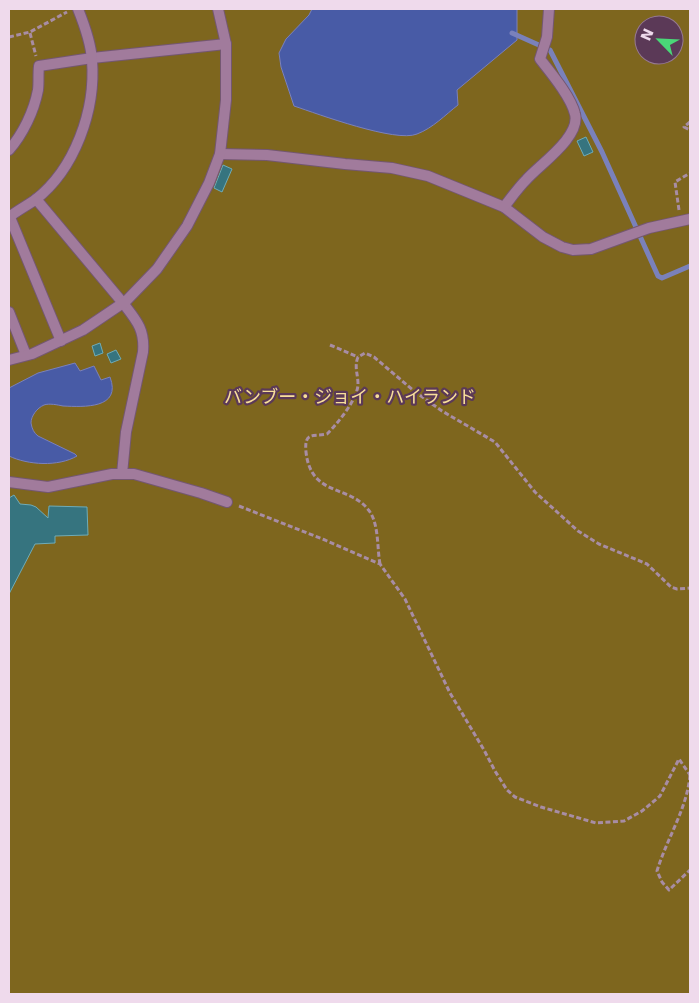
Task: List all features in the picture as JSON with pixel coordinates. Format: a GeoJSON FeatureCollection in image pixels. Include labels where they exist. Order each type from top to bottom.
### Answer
{"type":"FeatureCollection","features":[{"type":"Feature","properties":{"kind":"street"},"geometry":{"type":"LineString","coordinates":[[61,341],[9,216],[36,199],[63,170],[83,130],[92,90],[92,58],[78,9]]}},
{"type":"Feature","properties":{"kind":"street"},"geometry":{"type":"LineString","coordinates":[[9,360],[26,356],[84,330],[123,303],[158,269],[187,226],[209,183],[220,154],[226,100],[226,44],[218,9]]}},
{"type":"Feature","properties":{"kind":"street"},"geometry":{"type":"LineString","coordinates":[[504,207],[525,180],[556,152],[568,138],[574,126],[576,115],[568,99],[540,59],[547,37],[549,9]]}},
{"type":"Feature","properties":{"kind":"street"},"geometry":{"type":"LineString","coordinates":[[9,150],[20,136],[32,110],[38,88],[39,66],[92,58],[226,44]]}},
{"type":"Feature","properties":{"kind":"street"},"geometry":{"type":"LineString","coordinates":[[220,154],[267,155],[404,170],[428,176],[504,207],[542,237],[573,250],[591,249],[649,228],[685,220]]}},
{"type":"Feature","properties":{"kind":"street"},"geometry":{"type":"LineString","coordinates":[[36,199],[134,317],[144,339],[126,432],[122,474]]}},
{"type":"Feature","properties":{"kind":"street"},"geometry":{"type":"LineString","coordinates":[[9,312],[26,356]]}},
{"type":"Feature","properties":{"kind":"street"},"geometry":{"type":"LineString","coordinates":[[9,482],[48,487],[122,474],[143,477],[227,502]]}},
{"type":"Feature","properties":{"kind":"path"},"geometry":{"type":"LineString","coordinates":[[9,36],[30,32],[73,9]]}},
{"type":"Feature","properties":{"kind":"path"},"geometry":{"type":"LineString","coordinates":[[30,32],[39,66]]}},
{"type":"Feature","properties":{"kind":"path"},"geometry":{"type":"LineString","coordinates":[[690,122],[684,127],[690,130]]}},
{"type":"Feature","properties":{"kind":"path"},"geometry":{"type":"LineString","coordinates":[[685,220],[675,182],[690,173]]}},
{"type":"Feature","properties":{"kind":"path"},"geometry":{"type":"LineString","coordinates":[[330,345],[358,357]]}},
{"type":"Feature","properties":{"kind":"path"},"geometry":{"type":"LineString","coordinates":[[358,357],[365,353],[374,357],[424,398],[495,442],[535,492],[578,531],[599,544],[647,564],[671,586],[678,589],[690,588]]}},
{"type":"Feature","properties":{"kind":"path"},"geometry":{"type":"LineString","coordinates":[[358,357],[356,369],[358,386],[349,408],[336,426],[327,434],[316,434],[309,438],[306,445],[307,457],[316,479],[326,486],[355,498],[369,510],[375,530],[380,564],[405,599],[450,693],[507,790],[514,797],[541,807],[596,822],[614,822],[635,815],[660,796],[679,759],[690,774],[689,788],[657,871],[662,882],[669,890],[690,870]]}},
{"type":"Feature","properties":{"kind":"path"},"geometry":{"type":"LineString","coordinates":[[227,502],[325,540],[380,564]]}},
{"type":"Feature","properties":{"kind":"green space","name":"バンブー・ジョイ・ハイランド"},"geometry":{"type":"Polygon","coordinates":[[[9,9],[690,9],[690,994],[9,994],[9,9]]]}},
{"type":"Feature","properties":{"kind":"water"},"geometry":{"type":"Polygon","coordinates":[[[312,9],[517,9],[517,40],[457,90],[458,105],[439,121],[417,134],[407,136],[392,135],[338,121],[294,106],[281,67],[279,53],[286,39],[309,15],[312,9]]]}},
{"type":"Feature","properties":{"kind":"water"},"geometry":{"type":"Polygon","coordinates":[[[75,363],[80,371],[94,366],[101,380],[110,377],[111,395],[106,401],[90,406],[44,405],[35,412],[31,423],[35,434],[77,456],[61,462],[43,464],[9,456],[9,388],[38,373],[75,363]]]}},
{"type":"Feature","properties":{"kind":"building"},"geometry":{"type":"Polygon","coordinates":[[[586,137],[593,152],[584,156],[577,141],[586,137]]]}},
{"type":"Feature","properties":{"kind":"building"},"geometry":{"type":"Polygon","coordinates":[[[223,165],[232,169],[222,192],[214,188],[223,165]]]}},
{"type":"Feature","properties":{"kind":"building"},"geometry":{"type":"Polygon","coordinates":[[[100,343],[103,353],[95,356],[92,346],[100,343]]]}},
{"type":"Feature","properties":{"kind":"building"},"geometry":{"type":"Polygon","coordinates":[[[116,350],[121,359],[111,363],[107,354],[116,350]]]}},
{"type":"Feature","properties":{"kind":"building"},"geometry":{"type":"Polygon","coordinates":[[[14,495],[20,504],[36,507],[48,518],[49,506],[87,507],[88,535],[55,536],[55,543],[35,544],[9,594],[9,498],[14,495]]]}},
{"type":"Feature","properties":{"kind":"waterway"},"geometry":{"type":"LineString","coordinates":[[512,33],[550,50],[602,152],[658,276],[662,278],[690,266]]}}]}
